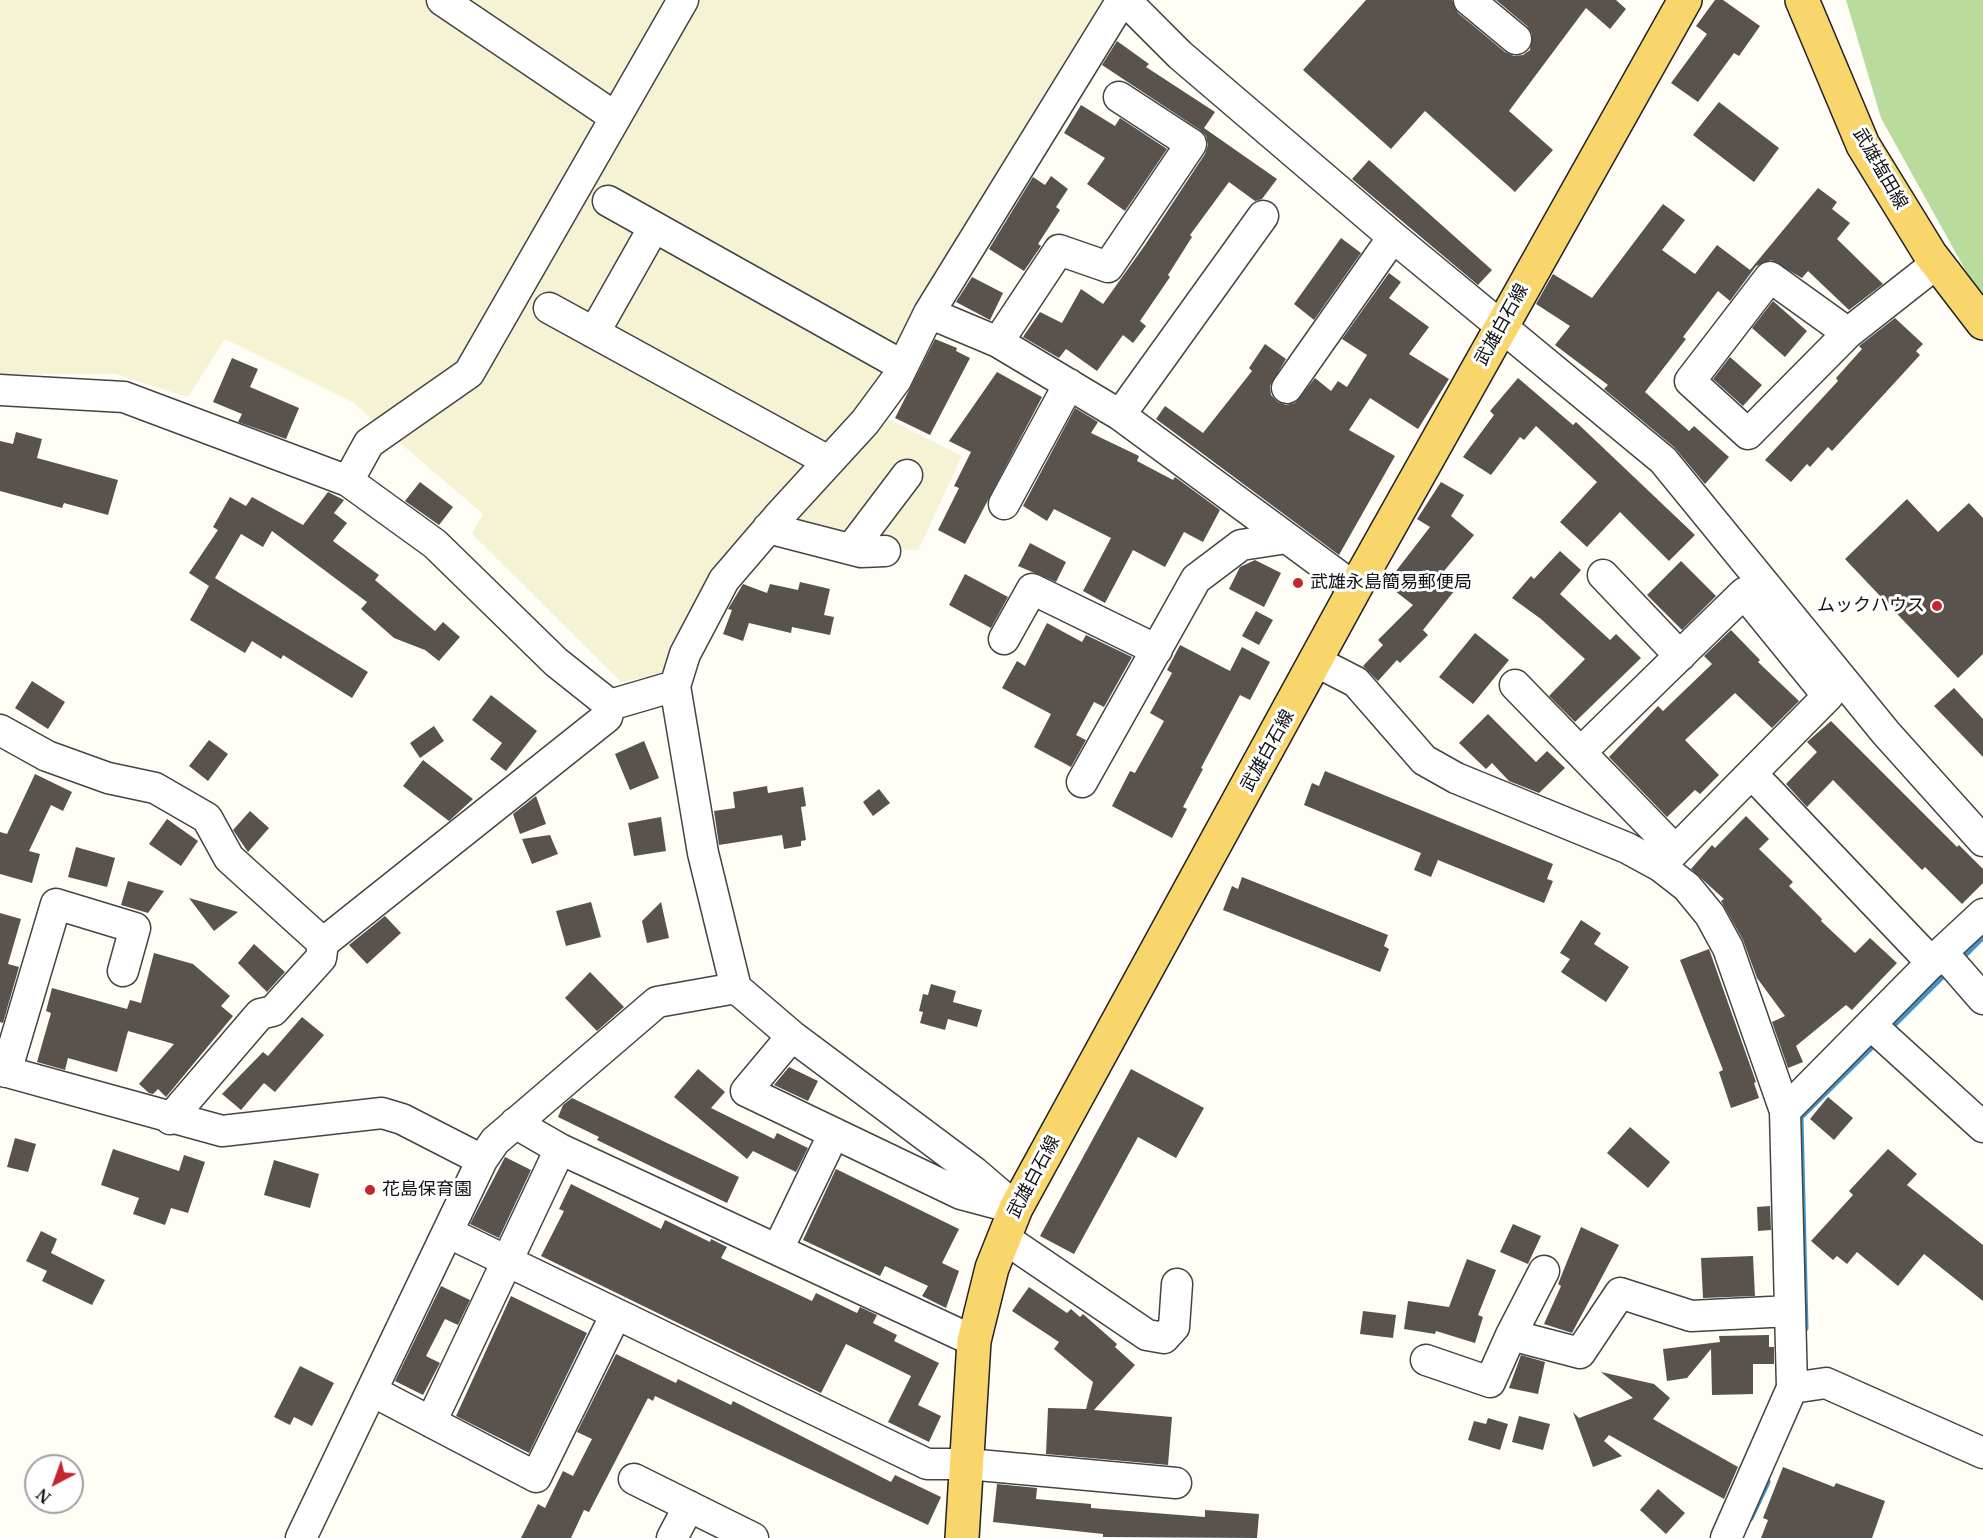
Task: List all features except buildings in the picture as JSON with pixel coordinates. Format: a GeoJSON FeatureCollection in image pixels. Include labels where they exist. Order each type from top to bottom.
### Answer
{"type":"FeatureCollection","features":[{"type":"Feature","properties":{"kind":"main road","name":"武雄白石線"},"geometry":{"type":"LineString","coordinates":[[962,1538],[974,1341],[992,1268],[1016,1208],[1317,663],[1355,588],[1684,0]]}},
{"type":"Feature","properties":{"kind":"main road","name":"武雄塩田線"},"geometry":{"type":"LineString","coordinates":[[1802,0],[1863,145],[1937,263],[1983,323]]}},
{"type":"Feature","properties":{"kind":"street"},"geometry":{"type":"LineString","coordinates":[[442,0],[615,117]]}},
{"type":"Feature","properties":{"kind":"street"},"geometry":{"type":"LineString","coordinates":[[348,481],[369,443],[469,373],[683,0]]}},
{"type":"Feature","properties":{"kind":"street"},"geometry":{"type":"LineString","coordinates":[[1016,1208],[974,1172],[792,1036],[736,988],[703,853],[675,686],[685,654],[724,580],[865,422],[896,380],[929,313],[1123,0],[1180,55],[1393,237],[1663,460],[1886,733],[1983,841]]}},
{"type":"Feature","properties":{"kind":"street"},"geometry":{"type":"LineString","coordinates":[[1469,0],[1516,39]]}},
{"type":"Feature","properties":{"kind":"street"},"geometry":{"type":"LineString","coordinates":[[998,342],[1059,250],[1108,267],[1191,144],[1119,97]]}},
{"type":"Feature","properties":{"kind":"street"},"geometry":{"type":"LineString","coordinates":[[608,201],[903,366]]}},
{"type":"Feature","properties":{"kind":"street"},"geometry":{"type":"LineString","coordinates":[[1120,415],[1263,216]]}},
{"type":"Feature","properties":{"kind":"street"},"geometry":{"type":"LineString","coordinates":[[594,333],[654,227]]}},
{"type":"Feature","properties":{"kind":"street"},"geometry":{"type":"LineString","coordinates":[[1287,388],[1393,237]]}},
{"type":"Feature","properties":{"kind":"street"},"geometry":{"type":"LineString","coordinates":[[1848,333],[1770,277],[1690,381],[1748,434],[1848,333],[1937,263]]}},
{"type":"Feature","properties":{"kind":"street"},"geometry":{"type":"LineString","coordinates":[[549,308],[828,461]]}},
{"type":"Feature","properties":{"kind":"street"},"geometry":{"type":"LineString","coordinates":[[929,313],[998,342],[1120,415],[1355,588]]}},
{"type":"Feature","properties":{"kind":"street"},"geometry":{"type":"LineString","coordinates":[[1004,504],[1069,384]]}},
{"type":"Feature","properties":{"kind":"street"},"geometry":{"type":"LineString","coordinates":[[0,390],[124,397],[348,481],[435,544],[556,662],[610,705]]}},
{"type":"Feature","properties":{"kind":"street"},"geometry":{"type":"LineString","coordinates":[[851,549],[907,475]]}},
{"type":"Feature","properties":{"kind":"street"},"geometry":{"type":"LineString","coordinates":[[768,528],[861,552],[885,551]]}},
{"type":"Feature","properties":{"kind":"street"},"geometry":{"type":"LineString","coordinates":[[1082,782],[1196,579],[1241,545],[1287,537]]}},
{"type":"Feature","properties":{"kind":"street"},"geometry":{"type":"LineString","coordinates":[[1603,575],[1680,656]]}},
{"type":"Feature","properties":{"kind":"street"},"geometry":{"type":"LineString","coordinates":[[1004,639],[1032,589],[1156,650]]}},
{"type":"Feature","properties":{"kind":"street"},"geometry":{"type":"LineString","coordinates":[[1581,752],[1744,593],[1828,696],[1668,858]]}},
{"type":"Feature","properties":{"kind":"street"},"geometry":{"type":"LineString","coordinates":[[1317,663],[1356,682],[1424,760],[1456,778],[1627,848],[1668,858]]}},
{"type":"Feature","properties":{"kind":"street"},"geometry":{"type":"LineString","coordinates":[[1515,685],[1581,752],[1668,858],[1687,887],[1710,915],[1728,948],[1785,1111],[1792,1388],[1726,1538]]}},
{"type":"Feature","properties":{"kind":"street"},"geometry":{"type":"LineString","coordinates":[[610,705],[675,686]]}},
{"type":"Feature","properties":{"kind":"street"},"geometry":{"type":"LineString","coordinates":[[170,1119],[260,1014],[273,1011],[321,958],[323,944],[607,717],[610,705]]}},
{"type":"Feature","properties":{"kind":"street"},"geometry":{"type":"LineString","coordinates":[[0,730],[47,756],[108,778],[155,788],[207,818],[229,858],[323,944]]}},
{"type":"Feature","properties":{"kind":"street"},"geometry":{"type":"LineString","coordinates":[[1752,774],[1937,957],[1983,999]]}},
{"type":"Feature","properties":{"kind":"street"},"geometry":{"type":"LineString","coordinates":[[123,971],[135,928],[56,904],[3,1071],[170,1119],[222,1131],[382,1113],[402,1119],[482,1160]]}},
{"type":"Feature","properties":{"kind":"street"},"geometry":{"type":"LineString","coordinates":[[1785,1111],[1937,957],[1983,914]]}},
{"type":"Feature","properties":{"kind":"street"},"geometry":{"type":"LineString","coordinates":[[301,1538],[482,1160],[495,1141],[657,1002],[736,988]]}},
{"type":"Feature","properties":{"kind":"street"},"geometry":{"type":"LineString","coordinates":[[1871,1025],[1983,1127]]}},
{"type":"Feature","properties":{"kind":"street"},"geometry":{"type":"LineString","coordinates":[[792,1036],[746,1091],[962,1194],[1016,1208]]}},
{"type":"Feature","properties":{"kind":"street"},"geometry":{"type":"LineString","coordinates":[[515,1123],[560,1149],[974,1341]]}},
{"type":"Feature","properties":{"kind":"street"},"geometry":{"type":"LineString","coordinates":[[778,1250],[834,1133]]}},
{"type":"Feature","properties":{"kind":"street"},"geometry":{"type":"LineString","coordinates":[[431,1422],[560,1149]]}},
{"type":"Feature","properties":{"kind":"street"},"geometry":{"type":"LineString","coordinates":[[449,1233],[927,1464],[967,1464],[1176,1483]]}},
{"type":"Feature","properties":{"kind":"street"},"geometry":{"type":"LineString","coordinates":[[1004,1238],[1147,1335],[1164,1338],[1174,1327],[1177,1284]]}},
{"type":"Feature","properties":{"kind":"street"},"geometry":{"type":"LineString","coordinates":[[1426,1360],[1490,1382],[1544,1271]]}},
{"type":"Feature","properties":{"kind":"street"},"geometry":{"type":"LineString","coordinates":[[1511,1335],[1580,1353],[1620,1293],[1691,1316],[1790,1311]]}},
{"type":"Feature","properties":{"kind":"street"},"geometry":{"type":"LineString","coordinates":[[372,1391],[536,1477],[616,1314]]}},
{"type":"Feature","properties":{"kind":"street"},"geometry":{"type":"LineString","coordinates":[[1792,1388],[1826,1383],[1983,1453]]}},
{"type":"Feature","properties":{"kind":"street"},"geometry":{"type":"LineString","coordinates":[[634,1479],[753,1538]]}},
{"type":"Feature","properties":{"kind":"street"},"geometry":{"type":"LineString","coordinates":[[672,1538],[689,1506]]}},
{"type":"Feature","properties":{"kind":"shaded area"},"geometry":{"type":"Polygon","coordinates":[[[0,0],[1115,0],[867,408],[962,456],[918,551],[754,530],[666,673],[621,682],[472,534],[483,514],[352,402],[225,339],[188,397],[115,374],[0,374],[0,0]]]}},
{"type":"Feature","properties":{"kind":"green space"},"geometry":{"type":"Polygon","coordinates":[[[1846,0],[1983,0],[1983,302],[1881,118],[1846,0]]]}},
{"type":"Feature","properties":{"kind":"waterway"},"geometry":{"type":"LineString","coordinates":[[1959,960],[1983,936]]}},
{"type":"Feature","properties":{"kind":"waterway"},"geometry":{"type":"LineString","coordinates":[[1887,1031],[1949,969]]}},
{"type":"Feature","properties":{"kind":"waterway"},"geometry":{"type":"LineString","coordinates":[[1805,1328],[1800,1117],[1877,1041]]}},
{"type":"Feature","properties":{"kind":"waterway"},"geometry":{"type":"LineString","coordinates":[[1750,1518],[1767,1482]]}},
{"type":"Feature","properties":{"kind":"place","name":"武雄永島簡易郵便局"},"geometry":{"type":"Point","coordinates":[1298,583]}},
{"type":"Feature","properties":{"kind":"place","name":"ムックハウス"},"geometry":{"type":"Point","coordinates":[1937,606]}},
{"type":"Feature","properties":{"kind":"place","name":"花島保育園"},"geometry":{"type":"Point","coordinates":[370,1190]}}]}
